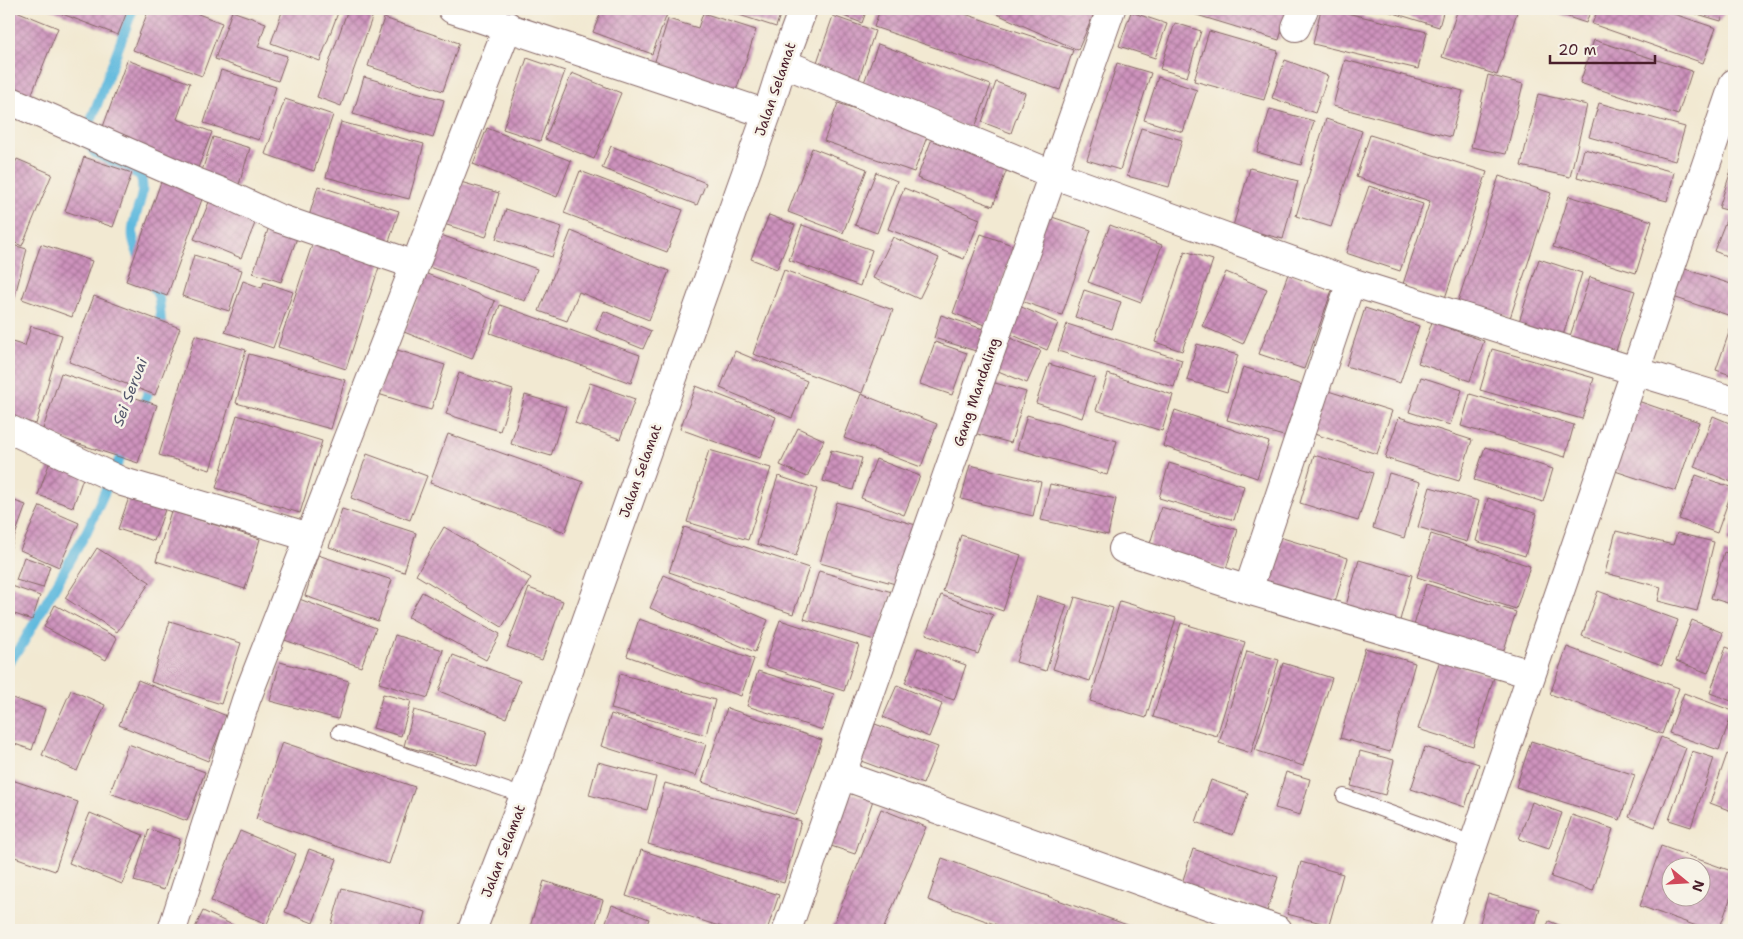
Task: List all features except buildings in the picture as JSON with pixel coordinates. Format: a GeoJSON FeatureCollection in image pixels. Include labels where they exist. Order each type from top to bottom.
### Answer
{"type":"FeatureCollection","features":[{"type":"Feature","properties":{"kind":"street"},"geometry":{"type":"LineString","coordinates":[[452,9],[508,26],[767,114]]}},
{"type":"Feature","properties":{"kind":"street","name":"Jalan Selamat"},"geometry":{"type":"LineString","coordinates":[[472,930],[524,796],[767,114],[802,9]]}},
{"type":"Feature","properties":{"kind":"street","name":"Gang Mandaling"},"geometry":{"type":"LineString","coordinates":[[787,930],[1111,9]]}},
{"type":"Feature","properties":{"kind":"street"},"geometry":{"type":"LineString","coordinates":[[172,930],[246,700],[508,26]]}},
{"type":"Feature","properties":{"kind":"street"},"geometry":{"type":"LineString","coordinates":[[783,63],[1052,174],[1351,282],[1734,401]]}},
{"type":"Feature","properties":{"kind":"street"},"geometry":{"type":"LineString","coordinates":[[1444,930],[1734,83]]}},
{"type":"Feature","properties":{"kind":"street"},"geometry":{"type":"LineString","coordinates":[[9,100],[278,218],[415,265]]}},
{"type":"Feature","properties":{"kind":"street"},"geometry":{"type":"LineString","coordinates":[[1248,590],[1351,282]]}},
{"type":"Feature","properties":{"kind":"street"},"geometry":{"type":"LineString","coordinates":[[9,429],[115,478],[309,537]]}},
{"type":"Feature","properties":{"kind":"street"},"geometry":{"type":"LineString","coordinates":[[1123,549],[1248,590],[1531,674]]}},
{"type":"Feature","properties":{"kind":"street"},"geometry":{"type":"LineString","coordinates":[[842,775],[1243,924],[1278,930]]}},
{"type":"Feature","properties":{"kind":"lane"},"geometry":{"type":"LineString","coordinates":[[339,732],[524,796]]}},
{"type":"Feature","properties":{"kind":"lane"},"geometry":{"type":"LineString","coordinates":[[1344,796],[1473,843]]}},
{"type":"Feature","properties":{"kind":"waterway","name":"Sei Seruai"},"geometry":{"type":"LineString","coordinates":[[89,126],[133,9]]}},
{"type":"Feature","properties":{"kind":"waterway","name":"Sei Seruai"},"geometry":{"type":"LineString","coordinates":[[87,142],[95,153],[140,175],[142,190],[134,222],[133,238],[141,261]]}},
{"type":"Feature","properties":{"kind":"waterway","name":"Sei Seruai"},"geometry":{"type":"LineString","coordinates":[[151,281],[159,298],[162,334]]}},
{"type":"Feature","properties":{"kind":"waterway","name":"Sei Seruai"},"geometry":{"type":"LineString","coordinates":[[140,413],[153,380]]}},
{"type":"Feature","properties":{"kind":"waterway","name":"Sei Seruai"},"geometry":{"type":"LineString","coordinates":[[9,662],[23,643],[87,531],[125,447]]}}]}
